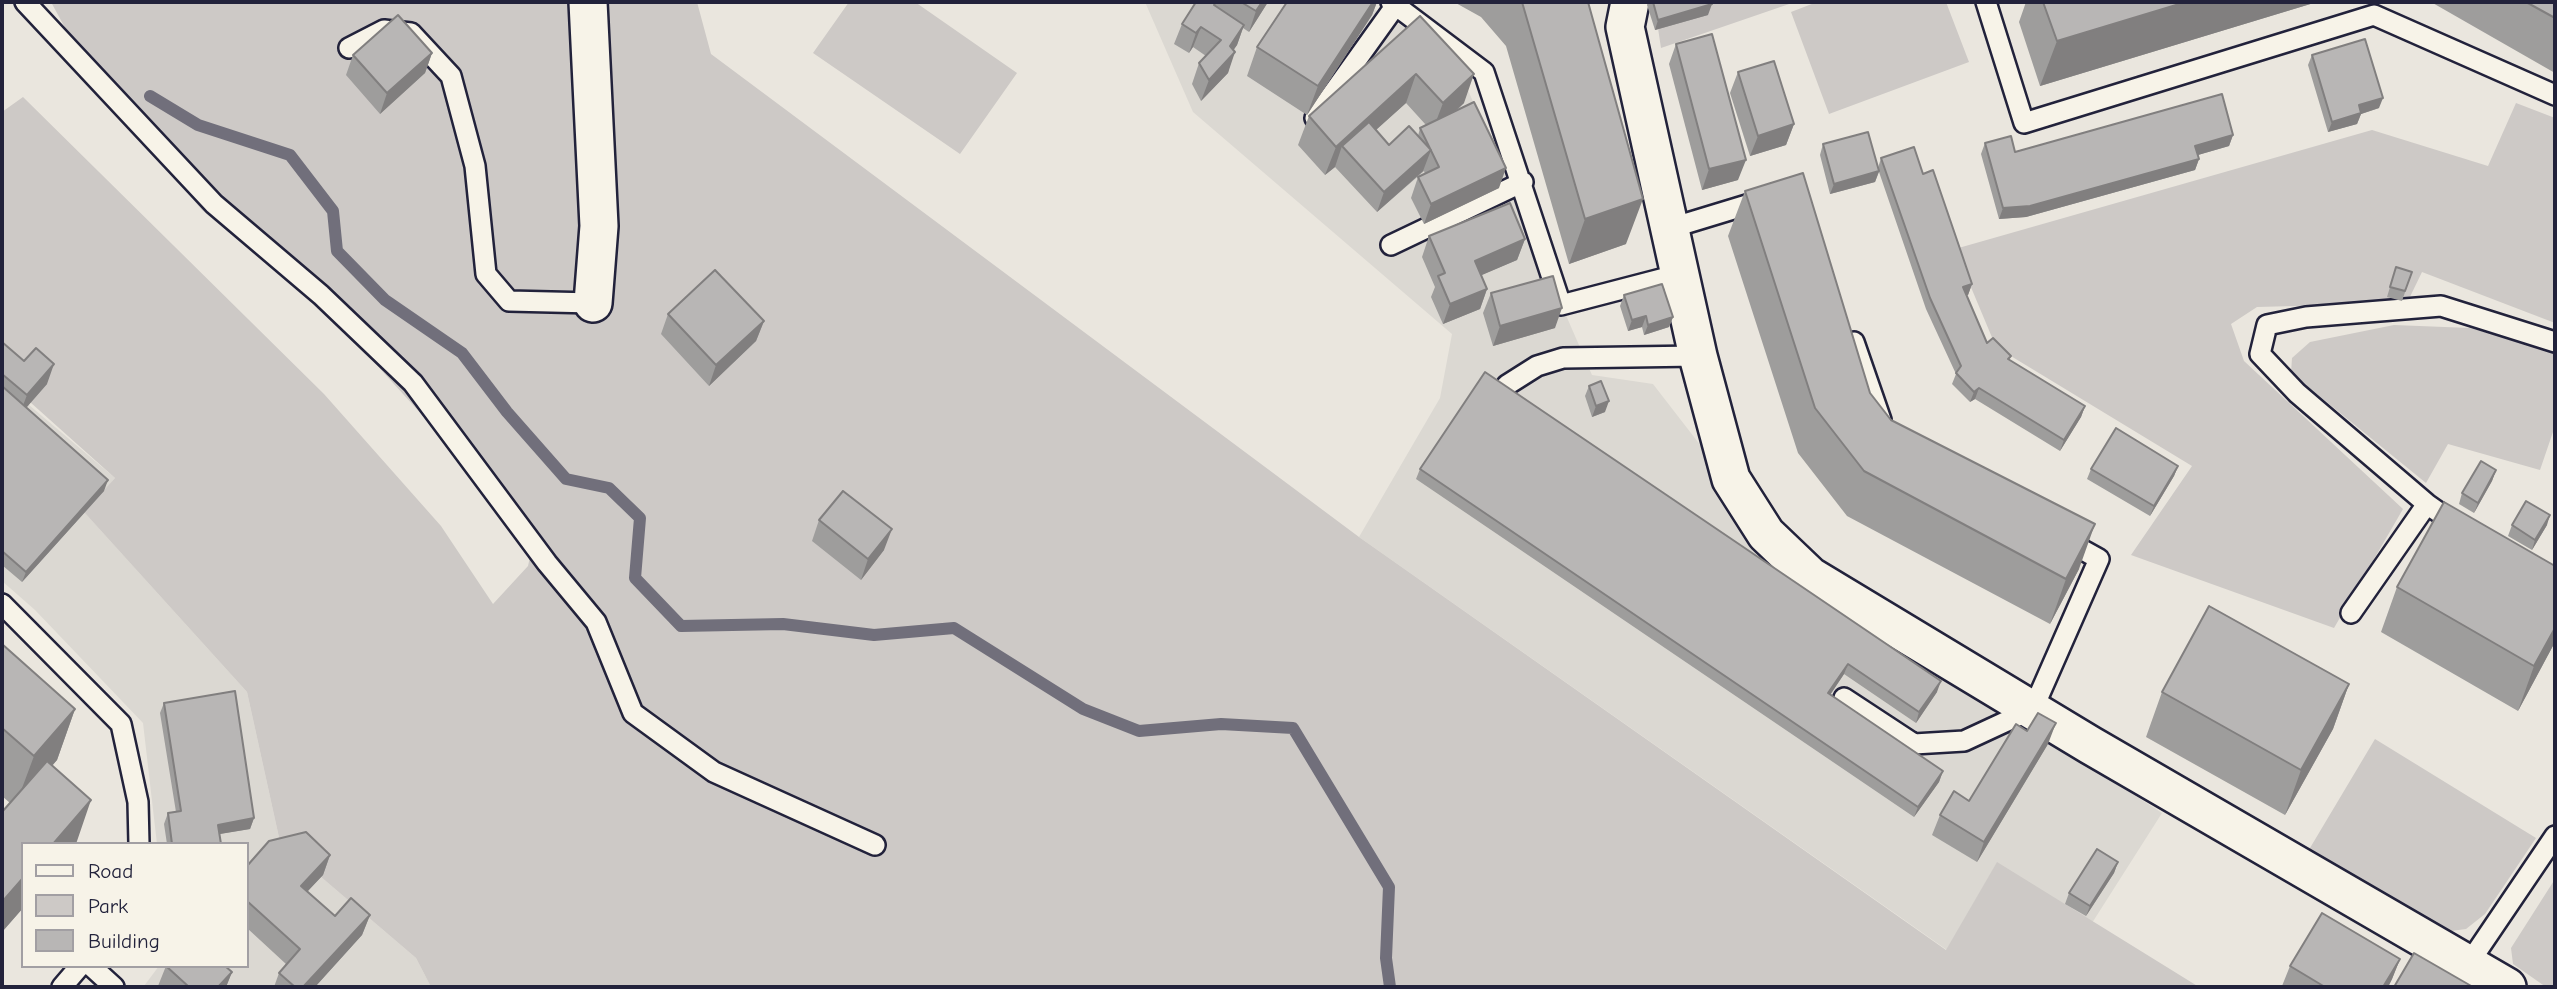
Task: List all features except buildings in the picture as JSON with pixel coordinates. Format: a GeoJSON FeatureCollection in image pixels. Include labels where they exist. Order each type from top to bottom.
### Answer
{"type":"FeatureCollection","features":[{"type":"Feature","properties":{"kind":"street"},"geometry":{"type":"LineString","coordinates":[[588,2],[599,226],[593,303]]}},
{"type":"Feature","properties":{"kind":"street"},"geometry":{"type":"LineString","coordinates":[[1630,2],[1625,27],[1698,356],[1731,479],[1766,534],[1810,576],[2507,987]]}},
{"type":"Feature","properties":{"kind":"lane"},"geometry":{"type":"LineString","coordinates":[[24,2],[214,204],[321,295],[413,383],[547,563],[596,622],[633,713],[714,772],[876,845]]}},
{"type":"Feature","properties":{"kind":"lane"},"geometry":{"type":"LineString","coordinates":[[1986,2],[2024,123],[2374,15],[2555,95]]}},
{"type":"Feature","properties":{"kind":"lane"},"geometry":{"type":"LineString","coordinates":[[1308,127],[1393,3],[1484,72],[1523,182],[1561,305],[1680,274]]}},
{"type":"Feature","properties":{"kind":"lane"},"geometry":{"type":"LineString","coordinates":[[349,48],[384,30],[411,33],[450,76],[475,166],[486,274],[509,301],[593,303]]}},
{"type":"Feature","properties":{"kind":"lane"},"geometry":{"type":"LineString","coordinates":[[1391,245],[1523,182]]}},
{"type":"Feature","properties":{"kind":"lane"},"geometry":{"type":"LineString","coordinates":[[1671,228],[1776,196]]}},
{"type":"Feature","properties":{"kind":"lane"},"geometry":{"type":"LineString","coordinates":[[2480,542],[2427,505],[2297,393],[2260,354],[2267,325],[2306,317],[2441,306],[2555,342]]}},
{"type":"Feature","properties":{"kind":"lane"},"geometry":{"type":"LineString","coordinates":[[1846,321],[1888,439]]}},
{"type":"Feature","properties":{"kind":"lane"},"geometry":{"type":"LineString","coordinates":[[1507,385],[1537,366],[1563,358],[1698,356]]}},
{"type":"Feature","properties":{"kind":"lane"},"geometry":{"type":"LineString","coordinates":[[2351,612],[2427,505]]}},
{"type":"Feature","properties":{"kind":"lane"},"geometry":{"type":"LineString","coordinates":[[1844,698],[1913,744],[1964,741],[2033,709],[2099,559],[2040,526]]}},
{"type":"Feature","properties":{"kind":"lane"},"geometry":{"type":"LineString","coordinates":[[2,604],[121,724],[138,802],[139,842]]}},
{"type":"Feature","properties":{"kind":"lane"},"geometry":{"type":"LineString","coordinates":[[2469,963],[2555,836]]}},
{"type":"Feature","properties":{"kind":"lane"},"geometry":{"type":"LineString","coordinates":[[62,987],[78,968]]}},
{"type":"Feature","properties":{"kind":"lane"},"geometry":{"type":"LineString","coordinates":[[93,968],[114,987]]}},
{"type":"Feature","properties":{"kind":"shaded area"},"geometry":{"type":"Polygon","coordinates":[[[1145,2],[1363,2],[1454,58],[1592,375],[1653,384],[1807,583],[2162,813],[2092,923],[1997,863],[1947,950],[1359,537],[1440,398],[1452,334],[1193,112],[1145,2]]]}},
{"type":"Feature","properties":{"kind":"shaded area"},"geometry":{"type":"Polygon","coordinates":[[[2,382],[115,478],[85,513],[247,692],[280,842],[416,958],[431,987],[144,986],[158,968],[248,968],[248,842],[157,842],[143,723],[35,610],[2,581],[2,382]]]}},
{"type":"Feature","properties":{"kind":"green space"},"geometry":{"type":"Polygon","coordinates":[[[51,2],[697,2],[711,54],[1359,537],[1946,950],[1997,862],[2199,987],[431,987],[416,958],[280,842],[247,692],[84,512],[115,478],[2,377],[2,112],[23,97],[324,394],[441,526],[493,604],[528,566],[532,548],[454,450],[343,328],[202,210],[93,79],[51,2]]]}},
{"type":"Feature","properties":{"kind":"green space"},"geometry":{"type":"Polygon","coordinates":[[[849,2],[915,2],[1017,73],[960,154],[813,53],[849,2]]]}},
{"type":"Feature","properties":{"kind":"green space"},"geometry":{"type":"Polygon","coordinates":[[[1654,2],[1795,2],[1661,48],[1654,2]]]}},
{"type":"Feature","properties":{"kind":"green space"},"geometry":{"type":"Polygon","coordinates":[[[1817,2],[1946,2],[1969,62],[1829,114],[1791,12],[1817,2]]]}},
{"type":"Feature","properties":{"kind":"green space"},"geometry":{"type":"Polygon","coordinates":[[[2516,103],[2555,118],[2555,323],[2422,272],[2407,303],[2257,307],[2231,324],[2244,361],[2403,509],[2334,628],[2131,555],[2192,466],[1996,347],[1955,249],[2372,130],[2488,166],[2516,103]]]}},
{"type":"Feature","properties":{"kind":"green space"},"geometry":{"type":"Polygon","coordinates":[[[2394,325],[2470,328],[2555,351],[2555,426],[2540,470],[2448,444],[2426,483],[2291,373],[2292,358],[2310,342],[2394,325]]]}},
{"type":"Feature","properties":{"kind":"green space"},"geometry":{"type":"Polygon","coordinates":[[[2375,739],[2536,838],[2485,914],[2466,929],[2451,931],[2307,853],[2375,739]]]}},
{"type":"Feature","properties":{"kind":"green space"},"geometry":{"type":"Polygon","coordinates":[[[2555,879],[2555,987],[2546,987],[2513,964],[2511,948],[2555,879]]]}},
{"type":"Feature","properties":{"kind":"waterway"},"geometry":{"type":"LineString","coordinates":[[150,96],[198,125],[290,155],[333,211],[337,251],[385,300],[462,353],[507,412],[566,479],[609,488],[640,518],[635,578],[681,626],[783,624],[874,635],[954,628],[1083,709],[1139,731],[1221,724],[1293,728],[1389,887],[1386,958],[1390,987]]}}]}
